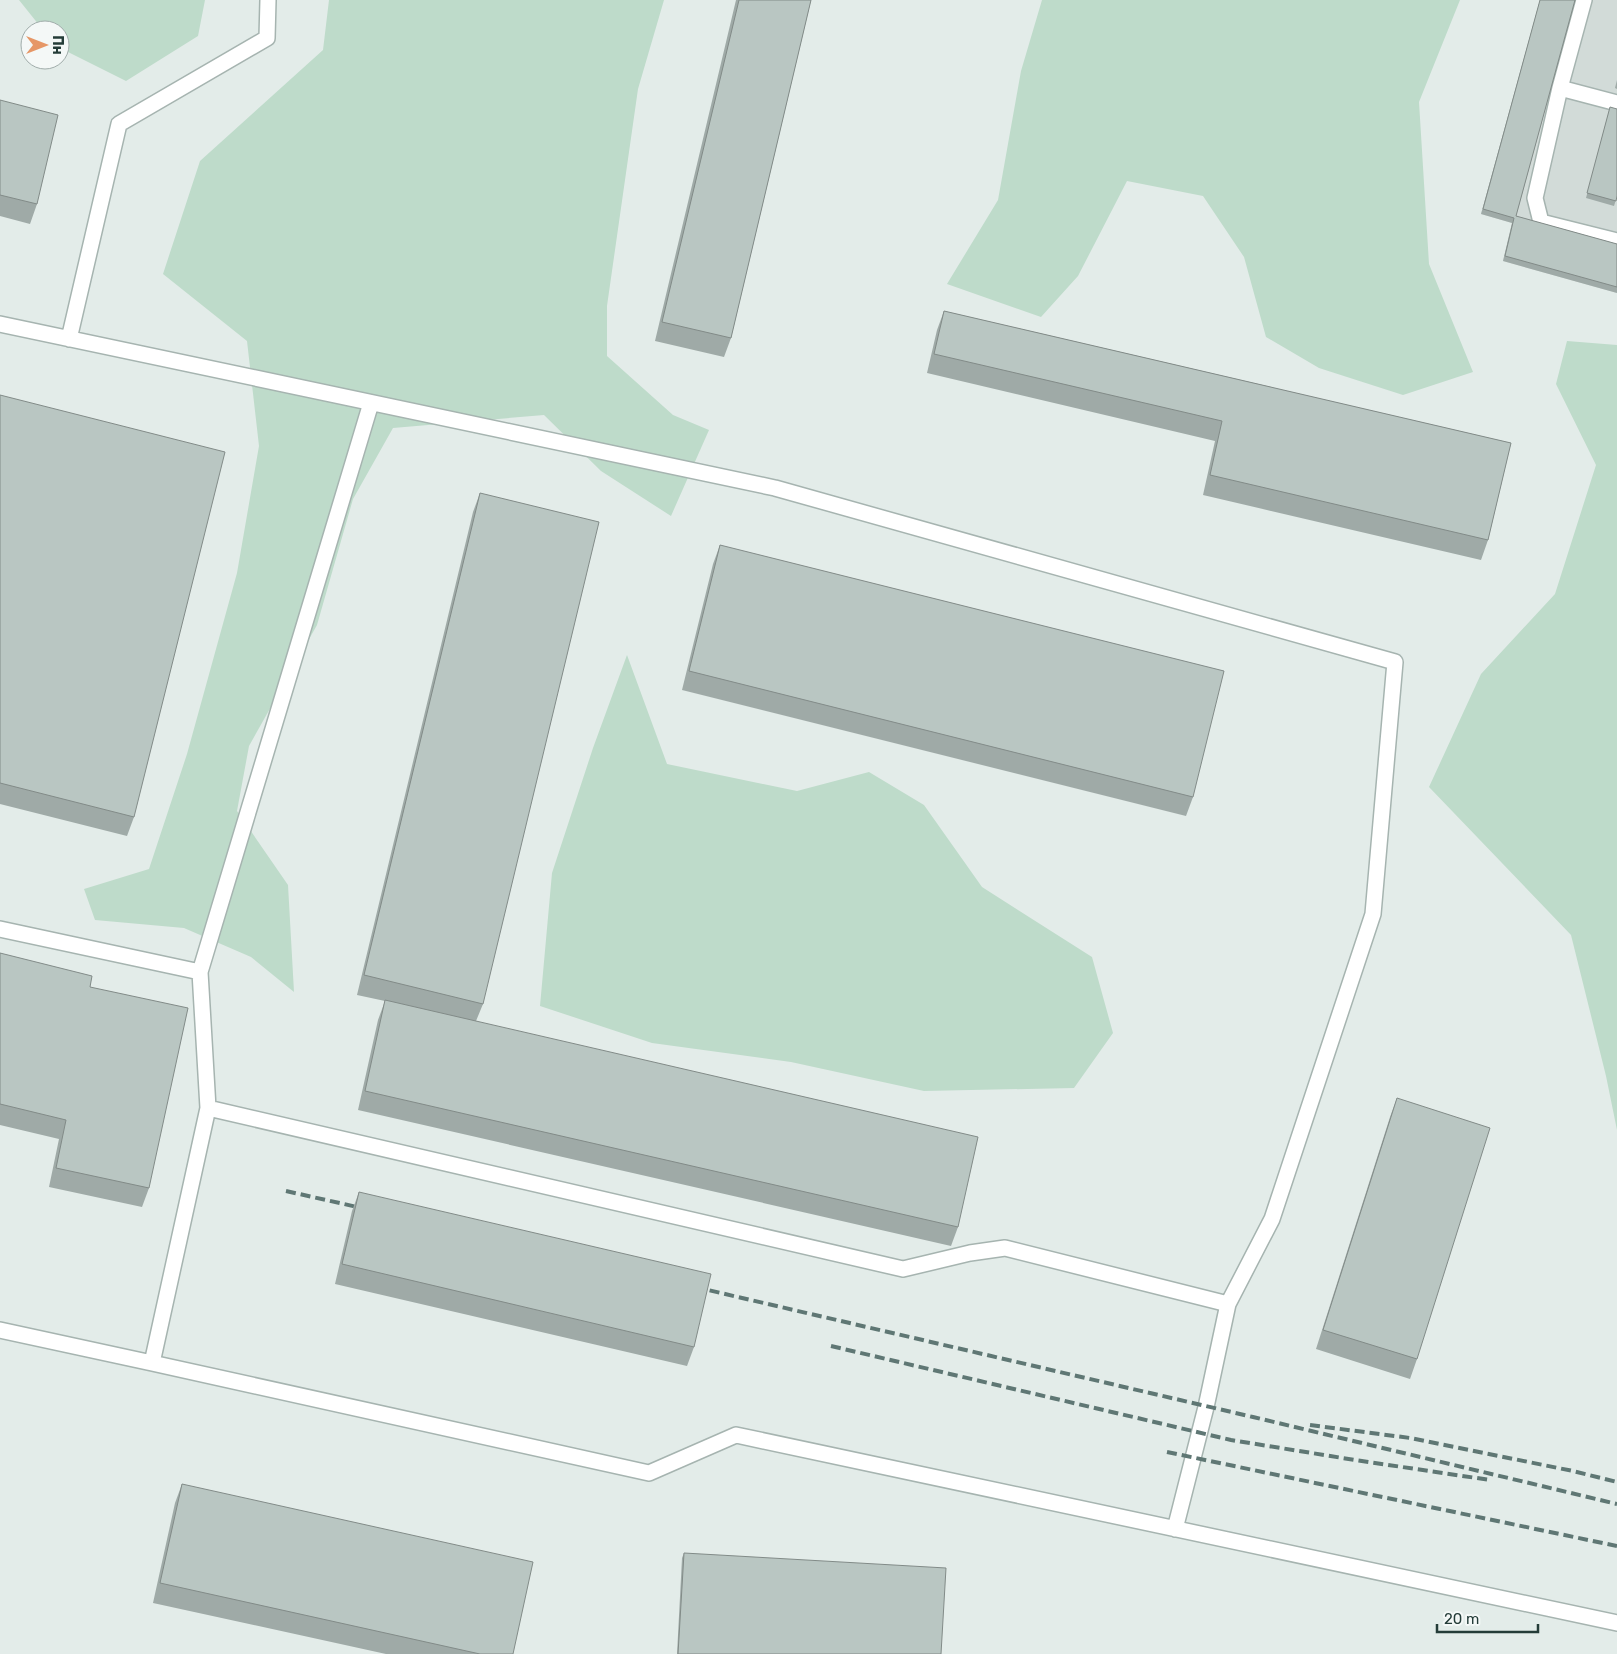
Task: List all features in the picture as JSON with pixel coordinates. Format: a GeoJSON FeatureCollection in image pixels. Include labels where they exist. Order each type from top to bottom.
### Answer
{"type":"FeatureCollection","features":[{"type":"Feature","properties":{"kind":"lane"},"geometry":{"type":"LineString","coordinates":[[70,338],[120,124],[267,38],[268,0]]}},
{"type":"Feature","properties":{"kind":"lane"},"geometry":{"type":"LineString","coordinates":[[1584,0],[1560,88],[1535,198],[1541,222],[1617,241]]}},
{"type":"Feature","properties":{"kind":"lane"},"geometry":{"type":"LineString","coordinates":[[1560,88],[1617,103]]}},
{"type":"Feature","properties":{"kind":"lane"},"geometry":{"type":"LineString","coordinates":[[0,324],[775,488],[1395,662],[1373,914],[1272,1219],[1228,1304],[1206,1407],[1175,1529]]}},
{"type":"Feature","properties":{"kind":"lane"},"geometry":{"type":"LineString","coordinates":[[152,1363],[208,1108],[200,972],[371,402]]}},
{"type":"Feature","properties":{"kind":"lane"},"geometry":{"type":"LineString","coordinates":[[0,929],[200,972]]}},
{"type":"Feature","properties":{"kind":"lane"},"geometry":{"type":"LineString","coordinates":[[208,1108],[903,1269],[1005,1248],[1228,1304]]}},
{"type":"Feature","properties":{"kind":"lane"},"geometry":{"type":"LineString","coordinates":[[0,1330],[649,1473],[736,1435],[1617,1624]]}},
{"type":"Feature","properties":{"kind":"shaded area"},"geometry":{"type":"Polygon","coordinates":[[[1540,0],[1617,0],[1617,293],[1503,261],[1512,223],[1481,214],[1540,0]]]}},
{"type":"Feature","properties":{"kind":"green space"},"geometry":{"type":"Polygon","coordinates":[[[19,0],[205,0],[198,36],[126,81],[70,53],[70,20],[35,20],[19,0]]]}},
{"type":"Feature","properties":{"kind":"green space"},"geometry":{"type":"Polygon","coordinates":[[[329,0],[664,0],[638,89],[607,306],[607,356],[673,415],[709,430],[671,516],[601,471],[544,415],[393,428],[353,499],[317,625],[249,746],[237,811],[288,885],[294,992],[251,957],[184,928],[95,920],[84,889],[149,869],[187,754],[237,573],[259,446],[247,341],[163,274],[200,161],[323,50],[329,0]]]}},
{"type":"Feature","properties":{"kind":"green space"},"geometry":{"type":"Polygon","coordinates":[[[1042,0],[1460,0],[1419,102],[1429,264],[1473,372],[1403,395],[1319,368],[1266,337],[1244,257],[1203,196],[1127,181],[1078,276],[1041,317],[947,284],[998,200],[1021,71],[1042,0]]]}},
{"type":"Feature","properties":{"kind":"green space"},"geometry":{"type":"Polygon","coordinates":[[[1567,341],[1617,345],[1617,1130],[1606,1076],[1571,935],[1429,787],[1481,674],[1555,594],[1596,465],[1556,384],[1567,341]]]}},
{"type":"Feature","properties":{"kind":"green space"},"geometry":{"type":"Polygon","coordinates":[[[627,655],[667,764],[797,791],[869,772],[924,805],[982,887],[1092,957],[1113,1033],[1074,1088],[924,1091],[791,1062],[652,1043],[540,1006],[552,873],[593,748],[627,655]]]}},
{"type":"Feature","properties":{"kind":"building"},"geometry":{"type":"Polygon","coordinates":[[[739,0],[811,0],[731,338],[662,322],[739,0]]]}},
{"type":"Feature","properties":{"kind":"building"},"geometry":{"type":"Polygon","coordinates":[[[1540,0],[1575,0],[1516,216],[1617,244],[1617,287],[1505,256],[1514,218],[1483,209],[1540,0]]]}},
{"type":"Feature","properties":{"kind":"building"},"geometry":{"type":"Polygon","coordinates":[[[0,100],[58,115],[37,204],[0,195],[0,100]]]}},
{"type":"Feature","properties":{"kind":"building"},"geometry":{"type":"Polygon","coordinates":[[[1610,107],[1617,109],[1616,201],[1587,193],[1610,107]]]}},
{"type":"Feature","properties":{"kind":"building"},"geometry":{"type":"Polygon","coordinates":[[[944,311],[1511,443],[1488,540],[1210,475],[1222,421],[934,354],[944,311]]]}},
{"type":"Feature","properties":{"kind":"building"},"geometry":{"type":"Polygon","coordinates":[[[0,395],[225,452],[134,817],[0,783],[0,395]]]}},
{"type":"Feature","properties":{"kind":"building"},"geometry":{"type":"Polygon","coordinates":[[[480,493],[599,522],[483,1004],[364,975],[480,493]]]}},
{"type":"Feature","properties":{"kind":"building"},"geometry":{"type":"Polygon","coordinates":[[[720,545],[1224,671],[1193,797],[689,671],[720,545]]]}},
{"type":"Feature","properties":{"kind":"building"},"geometry":{"type":"Polygon","coordinates":[[[0,953],[92,976],[90,987],[188,1008],[149,1188],[56,1168],[66,1120],[0,1104],[0,953]]]}},
{"type":"Feature","properties":{"kind":"building"},"geometry":{"type":"Polygon","coordinates":[[[385,1000],[978,1137],[958,1227],[365,1091],[385,1000]]]}},
{"type":"Feature","properties":{"kind":"building"},"geometry":{"type":"Polygon","coordinates":[[[1397,1098],[1490,1128],[1417,1359],[1323,1330],[1397,1098]]]}},
{"type":"Feature","properties":{"kind":"building"},"geometry":{"type":"Polygon","coordinates":[[[359,1192],[711,1274],[694,1347],[342,1264],[359,1192]]]}},
{"type":"Feature","properties":{"kind":"building"},"geometry":{"type":"Polygon","coordinates":[[[182,1484],[533,1562],[513,1654],[480,1654],[160,1583],[182,1484]]]}},
{"type":"Feature","properties":{"kind":"building"},"geometry":{"type":"Polygon","coordinates":[[[684,1553],[946,1568],[941,1654],[678,1654],[684,1553]]]}},
{"type":"Feature","properties":{"kind":"railway"},"geometry":{"type":"LineString","coordinates":[[286,1191],[366,1209]]}},
{"type":"Feature","properties":{"kind":"railway"},"geometry":{"type":"LineString","coordinates":[[695,1287],[1617,1504]]}},
{"type":"Feature","properties":{"kind":"railway"},"geometry":{"type":"LineString","coordinates":[[831,1346],[1231,1440],[1490,1480]]}},
{"type":"Feature","properties":{"kind":"railway"},"geometry":{"type":"LineString","coordinates":[[1310,1425],[1410,1438],[1573,1471],[1617,1482]]}},
{"type":"Feature","properties":{"kind":"railway"},"geometry":{"type":"LineString","coordinates":[[1167,1452],[1617,1546]]}}]}
